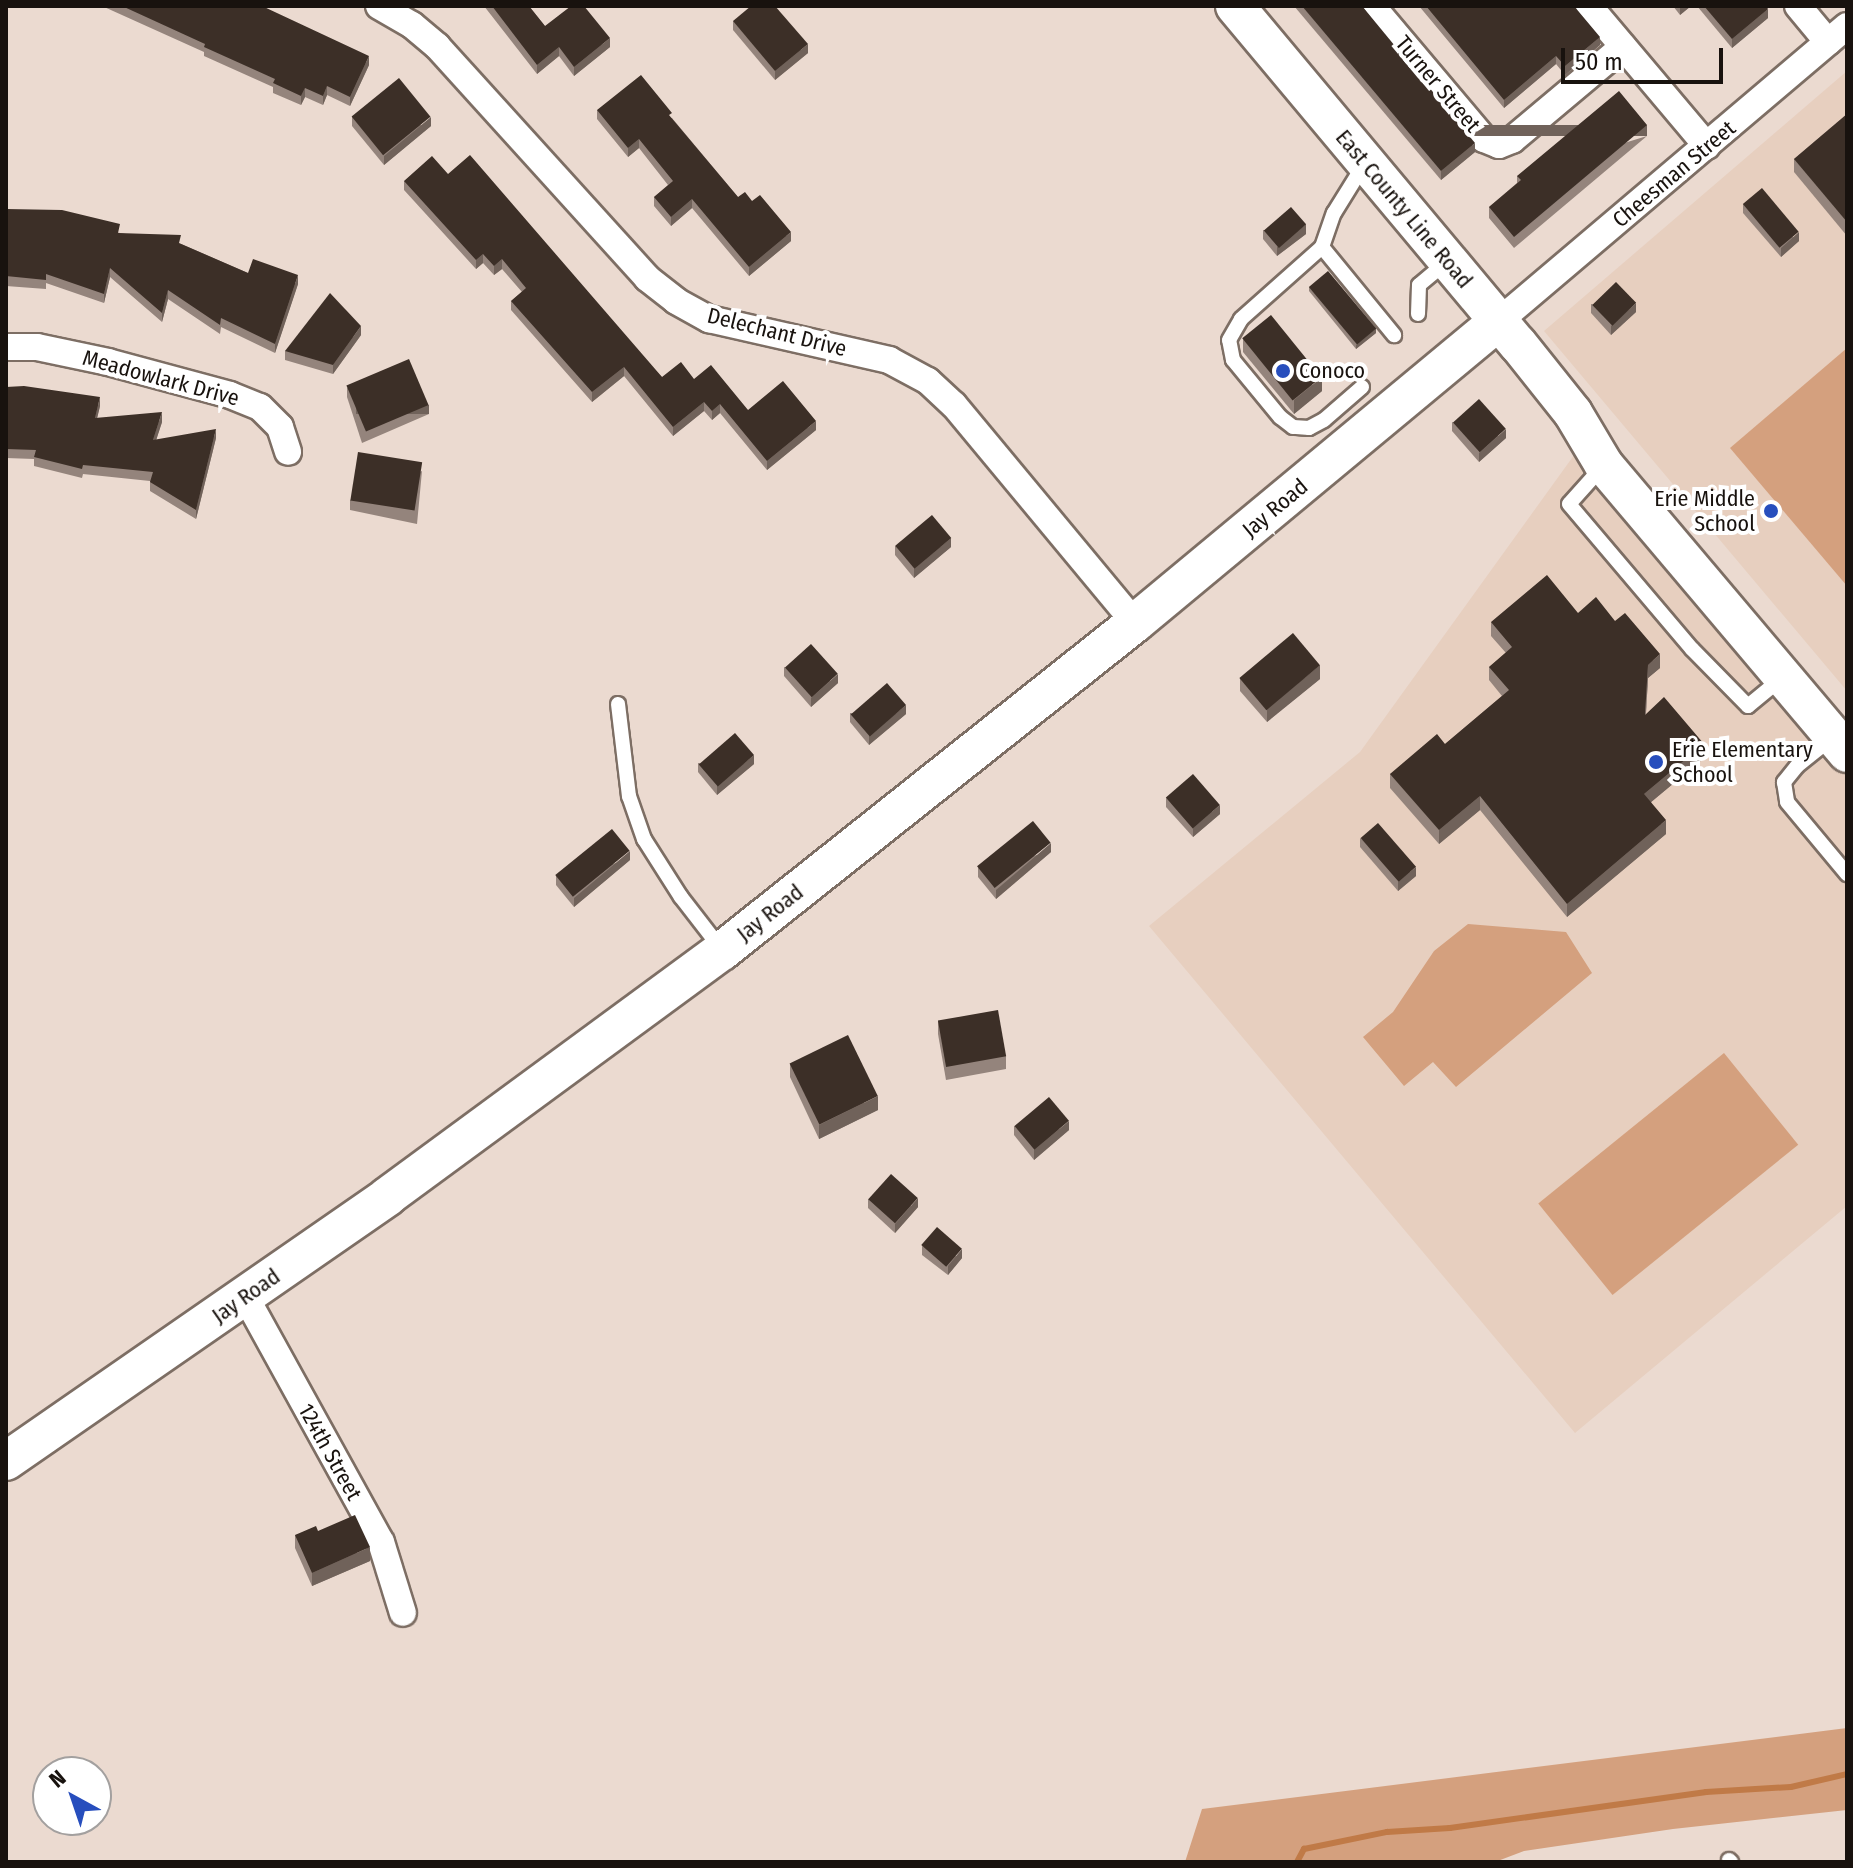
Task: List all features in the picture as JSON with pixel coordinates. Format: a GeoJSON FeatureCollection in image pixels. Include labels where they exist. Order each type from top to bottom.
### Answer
{"type":"FeatureCollection","features":[{"type":"Feature","properties":{"kind":"street","name":"Delechant Drive"},"geometry":{"type":"LineString","coordinates":[[379,6],[412,25],[448,57],[647,278],[676,301],[709,319],[889,360],[928,381],[954,405],[1135,623]]}},
{"type":"Feature","properties":{"kind":"street","name":"East County Line Road"},"geometry":{"type":"LineString","coordinates":[[1235,6],[1573,413],[1604,465],[1783,677],[1842,737]]}},
{"type":"Feature","properties":{"kind":"street","name":"Turner Street"},"geometry":{"type":"LineString","coordinates":[[1372,6],[1484,139],[1499,145],[1512,140],[1623,47]]}},
{"type":"Feature","properties":{"kind":"street"},"geometry":{"type":"LineString","coordinates":[[1589,6],[1707,146]]}},
{"type":"Feature","properties":{"kind":"street"},"geometry":{"type":"LineString","coordinates":[[1798,6],[1838,34]]}},
{"type":"Feature","properties":{"kind":"street","name":"Cheesman Street"},"geometry":{"type":"LineString","coordinates":[[1499,321],[1838,34]]}},
{"type":"Feature","properties":{"kind":"street","name":"Jay Road"},"geometry":{"type":"LineString","coordinates":[[6,1461],[594,1048],[722,951],[1135,623],[1499,321]]}},
{"type":"Feature","properties":{"kind":"street","name":"Meadowlark Drive"},"geometry":{"type":"LineString","coordinates":[[6,347],[37,347],[108,362],[230,395],[260,407],[280,427],[288,452]]}},
{"type":"Feature","properties":{"kind":"street","name":"East County Line Road"},"geometry":{"type":"LineString","coordinates":[[1573,413],[1619,450],[1842,737]]}},
{"type":"Feature","properties":{"kind":"street","name":"124th Street"},"geometry":{"type":"LineString","coordinates":[[245,1296],[381,1542],[403,1613]]}},
{"type":"Feature","properties":{"kind":"lane"},"geometry":{"type":"LineString","coordinates":[[1362,387],[1324,420],[1309,428],[1293,427],[1280,417],[1233,360],[1229,340],[1241,319],[1322,247],[1334,213],[1365,162]]}},
{"type":"Feature","properties":{"kind":"lane"},"geometry":{"type":"LineString","coordinates":[[1322,247],[1394,335]]}},
{"type":"Feature","properties":{"kind":"lane"},"geometry":{"type":"LineString","coordinates":[[1418,314],[1419,285],[1448,261]]}},
{"type":"Feature","properties":{"kind":"lane"},"geometry":{"type":"LineString","coordinates":[[1604,465],[1569,504],[1692,649],[1748,706],[1783,677]]}},
{"type":"Feature","properties":{"kind":"lane"},"geometry":{"type":"LineString","coordinates":[[618,704],[629,796],[644,839],[681,897],[722,951]]}},
{"type":"Feature","properties":{"kind":"lane"},"geometry":{"type":"LineString","coordinates":[[1842,737],[1784,782],[1787,802],[1847,874]]}},
{"type":"Feature","properties":{"kind":"shaded area","name":"Erie Middle School"},"geometry":{"type":"Polygon","coordinates":[[[1847,71],[1847,691],[1544,331],[1847,71]]]}},
{"type":"Feature","properties":{"kind":"shaded area"},"geometry":{"type":"Polygon","coordinates":[[[1847,348],[1847,586],[1730,448],[1847,348]]]}},
{"type":"Feature","properties":{"kind":"shaded area"},"geometry":{"type":"Polygon","coordinates":[[[1577,451],[1847,764],[1847,1206],[1575,1433],[1149,926],[1360,752],[1577,451]]]}},
{"type":"Feature","properties":{"kind":"shaded area"},"geometry":{"type":"Polygon","coordinates":[[[1468,924],[1566,932],[1592,973],[1456,1087],[1433,1062],[1404,1086],[1363,1037],[1393,1012],[1434,951],[1468,924]]]}},
{"type":"Feature","properties":{"kind":"shaded area"},"geometry":{"type":"Polygon","coordinates":[[[1724,1053],[1798,1145],[1613,1295],[1538,1203],[1724,1053]]]}},
{"type":"Feature","properties":{"kind":"shaded area"},"geometry":{"type":"Polygon","coordinates":[[[1847,1728],[1847,1810],[1673,1829],[1524,1851],[1495,1862],[1185,1862],[1202,1809],[1847,1728]]]}},
{"type":"Feature","properties":{"kind":"building"},"geometry":{"type":"Polygon","coordinates":[[[122,6],[262,6],[369,56],[350,97],[327,86],[323,96],[305,88],[301,96],[273,83],[275,79],[122,6]]]}},
{"type":"Feature","properties":{"kind":"building"},"geometry":{"type":"Polygon","coordinates":[[[492,6],[529,6],[545,26],[571,6],[584,6],[610,38],[574,67],[559,47],[537,65],[492,6]]]}},
{"type":"Feature","properties":{"kind":"building"},"geometry":{"type":"Polygon","coordinates":[[[751,6],[775,6],[808,44],[775,71],[733,21],[751,6]]]}},
{"type":"Feature","properties":{"kind":"building"},"geometry":{"type":"Polygon","coordinates":[[[1302,6],[1362,6],[1475,143],[1441,171],[1302,6]]]}},
{"type":"Feature","properties":{"kind":"building"},"geometry":{"type":"Polygon","coordinates":[[[1426,6],[1574,6],[1600,37],[1565,66],[1556,56],[1504,100],[1426,6]]]}},
{"type":"Feature","properties":{"kind":"building"},"geometry":{"type":"Polygon","coordinates":[[[1704,6],[1766,6],[1768,9],[1732,39],[1704,6]]]}},
{"type":"Feature","properties":{"kind":"building"},"geometry":{"type":"Polygon","coordinates":[[[641,75],[672,113],[669,115],[738,197],[745,192],[752,201],[760,195],[791,232],[749,267],[692,199],[671,217],[654,197],[673,181],[639,139],[628,148],[597,110],[641,75]]]}},
{"type":"Feature","properties":{"kind":"building"},"geometry":{"type":"Polygon","coordinates":[[[399,78],[430,117],[383,155],[352,116],[399,78]]]}},
{"type":"Feature","properties":{"kind":"building"},"geometry":{"type":"Polygon","coordinates":[[[1619,91],[1647,125],[1514,237],[1489,207],[1521,180],[1517,176],[1619,91]]]}},
{"type":"Feature","properties":{"kind":"building"},"geometry":{"type":"Polygon","coordinates":[[[1847,114],[1847,222],[1794,159],[1847,114]]]}},
{"type":"Feature","properties":{"kind":"building"},"geometry":{"type":"Polygon","coordinates":[[[470,155],[662,377],[681,362],[694,379],[711,365],[748,410],[783,381],[816,421],[767,461],[720,404],[712,411],[704,402],[673,427],[624,367],[592,392],[511,301],[526,288],[502,259],[494,266],[483,254],[476,260],[404,181],[432,156],[448,174],[470,155]]]}},
{"type":"Feature","properties":{"kind":"building"},"geometry":{"type":"Polygon","coordinates":[[[1762,188],[1799,232],[1779,248],[1743,204],[1762,188]]]}},
{"type":"Feature","properties":{"kind":"building"},"geometry":{"type":"Polygon","coordinates":[[[1291,207],[1306,224],[1279,248],[1264,231],[1291,207]]]}},
{"type":"Feature","properties":{"kind":"building"},"geometry":{"type":"Polygon","coordinates":[[[6,209],[62,210],[120,224],[118,233],[181,235],[179,243],[248,273],[253,259],[298,275],[275,344],[221,318],[220,325],[168,290],[162,313],[110,268],[104,294],[46,274],[46,280],[6,276],[6,209]]]}},
{"type":"Feature","properties":{"kind":"building","name":"Conoco"},"geometry":{"type":"Polygon","coordinates":[[[1328,271],[1376,328],[1357,345],[1309,287],[1328,271]]]}},
{"type":"Feature","properties":{"kind":"building"},"geometry":{"type":"Polygon","coordinates":[[[1616,282],[1636,303],[1612,326],[1592,305],[1616,282]]]}},
{"type":"Feature","properties":{"kind":"building"},"geometry":{"type":"Polygon","coordinates":[[[330,293],[361,326],[333,365],[285,351],[330,293]]]}},
{"type":"Feature","properties":{"kind":"building","name":"Conoco"},"geometry":{"type":"Polygon","coordinates":[[[1271,315],[1321,377],[1293,400],[1242,338],[1271,315]]]}},
{"type":"Feature","properties":{"kind":"building"},"geometry":{"type":"Polygon","coordinates":[[[409,359],[429,405],[366,432],[346,386],[409,359]]]}},
{"type":"Feature","properties":{"kind":"building"},"geometry":{"type":"Polygon","coordinates":[[[24,386],[100,397],[95,418],[162,412],[153,440],[216,429],[196,510],[150,482],[153,472],[83,465],[82,469],[34,457],[36,450],[6,449],[6,387],[24,386]]]}},
{"type":"Feature","properties":{"kind":"building"},"geometry":{"type":"Polygon","coordinates":[[[1479,399],[1506,429],[1480,452],[1453,422],[1479,399]]]}},
{"type":"Feature","properties":{"kind":"building"},"geometry":{"type":"Polygon","coordinates":[[[358,452],[422,462],[415,511],[350,500],[358,452]]]}},
{"type":"Feature","properties":{"kind":"building"},"geometry":{"type":"Polygon","coordinates":[[[932,515],[951,538],[915,569],[895,546],[932,515]]]}},
{"type":"Feature","properties":{"kind":"building","name":"Erie Elementary School"},"geometry":{"type":"Polygon","coordinates":[[[1547,575],[1578,613],[1596,597],[1615,621],[1625,613],[1660,654],[1648,665],[1645,715],[1664,697],[1704,744],[1644,794],[1666,820],[1567,904],[1480,796],[1439,830],[1390,774],[1437,734],[1445,744],[1509,690],[1489,667],[1512,647],[1491,622],[1547,575]]]}},
{"type":"Feature","properties":{"kind":"building"},"geometry":{"type":"Polygon","coordinates":[[[1293,633],[1320,665],[1266,710],[1239,678],[1293,633]]]}},
{"type":"Feature","properties":{"kind":"building"},"geometry":{"type":"Polygon","coordinates":[[[811,644],[838,674],[812,697],[785,667],[811,644]]]}},
{"type":"Feature","properties":{"kind":"building"},"geometry":{"type":"Polygon","coordinates":[[[887,683],[906,705],[870,736],[851,714],[887,683]]]}},
{"type":"Feature","properties":{"kind":"building"},"geometry":{"type":"Polygon","coordinates":[[[735,733],[754,755],[718,786],[699,764],[735,733]]]}},
{"type":"Feature","properties":{"kind":"building"},"geometry":{"type":"Polygon","coordinates":[[[1193,774],[1220,805],[1193,829],[1166,798],[1193,774]]]}},
{"type":"Feature","properties":{"kind":"building"},"geometry":{"type":"Polygon","coordinates":[[[1033,821],[1051,843],[995,888],[977,866],[1033,821]]]}},
{"type":"Feature","properties":{"kind":"building"},"geometry":{"type":"Polygon","coordinates":[[[1378,823],[1416,867],[1399,882],[1361,838],[1378,823]]]}},
{"type":"Feature","properties":{"kind":"building"},"geometry":{"type":"Polygon","coordinates":[[[612,829],[630,851],[573,897],[555,875],[612,829]]]}},
{"type":"Feature","properties":{"kind":"building"},"geometry":{"type":"Polygon","coordinates":[[[998,1010],[1006,1056],[946,1067],[938,1021],[998,1010]]]}},
{"type":"Feature","properties":{"kind":"building"},"geometry":{"type":"Polygon","coordinates":[[[848,1035],[878,1096],[819,1125],[790,1063],[848,1035]]]}},
{"type":"Feature","properties":{"kind":"building"},"geometry":{"type":"Polygon","coordinates":[[[1049,1097],[1069,1121],[1034,1150],[1015,1126],[1049,1097]]]}},
{"type":"Feature","properties":{"kind":"building"},"geometry":{"type":"Polygon","coordinates":[[[891,1174],[918,1198],[895,1223],[868,1199],[891,1174]]]}},
{"type":"Feature","properties":{"kind":"building"},"geometry":{"type":"Polygon","coordinates":[[[937,1227],[962,1249],[946,1267],[921,1245],[937,1227]]]}},
{"type":"Feature","properties":{"kind":"building"},"geometry":{"type":"Polygon","coordinates":[[[355,1515],[370,1547],[312,1573],[295,1535],[316,1526],[318,1531],[355,1515]]]}},
{"type":"Feature","properties":{"kind":"waterway"},"geometry":{"type":"LineString","coordinates":[[1297,1862],[1304,1849],[1387,1832],[1450,1828],[1706,1792],[1791,1787],[1847,1774]]}},
{"type":"Feature","properties":{"kind":"place","name":"Conoco"},"geometry":{"type":"Point","coordinates":[1283,371]}},
{"type":"Feature","properties":{"kind":"place","name":"Erie Middle School"},"geometry":{"type":"Point","coordinates":[1771,511]}},
{"type":"Feature","properties":{"kind":"place","name":"Erie Elementary School"},"geometry":{"type":"Point","coordinates":[1656,762]}}]}
